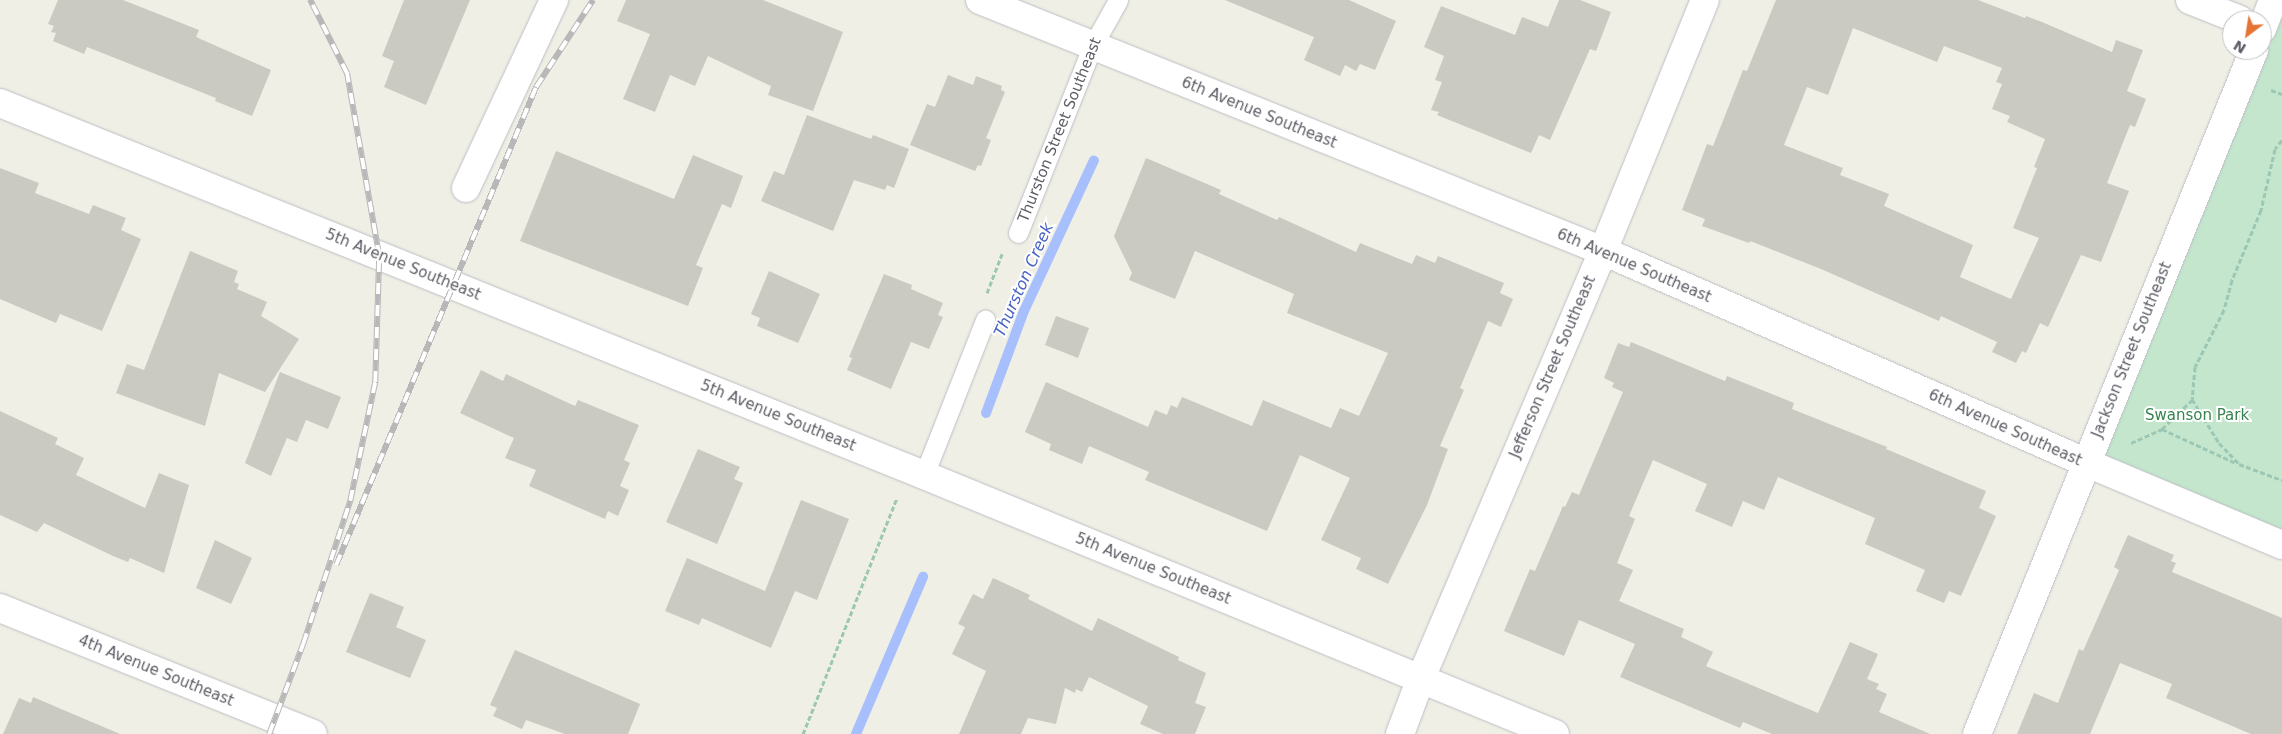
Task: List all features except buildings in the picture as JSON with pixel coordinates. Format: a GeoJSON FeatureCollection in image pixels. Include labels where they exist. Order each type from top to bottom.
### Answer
{"type":"FeatureCollection","features":[{"type":"Feature","properties":{"kind":"street"},"geometry":{"type":"LineString","coordinates":[[466,188],[554,0]]}},
{"type":"Feature","properties":{"kind":"street","name":"6th Avenue Southeast"},"geometry":{"type":"LineString","coordinates":[[980,0],[1092,47],[1602,251],[2087,463],[2282,545]]}},
{"type":"Feature","properties":{"kind":"street","name":"Jefferson Street Southeast"},"geometry":{"type":"LineString","coordinates":[[1400,734],[1421,678],[1602,251],[1705,0]]}},
{"type":"Feature","properties":{"kind":"street"},"geometry":{"type":"LineString","coordinates":[[2190,0],[2222,13]]}},
{"type":"Feature","properties":{"kind":"street","name":"Jackson Street Southeast"},"geometry":{"type":"LineString","coordinates":[[1977,734],[2250,60]]}},
{"type":"Feature","properties":{"kind":"street","name":"5th Avenue Southeast"},"geometry":{"type":"LineString","coordinates":[[0,103],[916,472],[1555,734]]}},
{"type":"Feature","properties":{"kind":"street","name":"4th Avenue Southeast"},"geometry":{"type":"LineString","coordinates":[[0,608],[313,734]]}},
{"type":"Feature","properties":{"kind":"lane","name":"Thurston Street Southeast"},"geometry":{"type":"LineString","coordinates":[[1018,233],[1092,47],[1118,0]]}},
{"type":"Feature","properties":{"kind":"lane"},"geometry":{"type":"LineString","coordinates":[[916,472],[985,320]]}},
{"type":"Feature","properties":{"kind":"path"},"geometry":{"type":"LineString","coordinates":[[2239,464],[2219,443],[2192,399],[2195,367],[2224,310],[2232,280],[2261,210],[2275,149],[2282,140]]}},
{"type":"Feature","properties":{"kind":"path"},"geometry":{"type":"LineString","coordinates":[[985,320],[984,302],[987,294],[1006,245],[1018,233]]}},
{"type":"Feature","properties":{"kind":"path"},"geometry":{"type":"LineString","coordinates":[[2192,399],[2162,429],[2239,464],[2282,480]]}},
{"type":"Feature","properties":{"kind":"path"},"geometry":{"type":"LineString","coordinates":[[803,734],[916,472]]}},
{"type":"Feature","properties":{"kind":"green space","name":"Swanson Park"},"geometry":{"type":"Polygon","coordinates":[[[2282,0],[2282,545],[2087,463],[2246,60],[2272,60],[2272,10],[2282,0]]]}},
{"type":"Feature","properties":{"kind":"waterway","name":"Thurston Creek"},"geometry":{"type":"LineString","coordinates":[[986,413],[1024,311],[1094,160]]}},
{"type":"Feature","properties":{"kind":"waterway","name":"Thurston Creek"},"geometry":{"type":"LineString","coordinates":[[856,734],[923,577]]}},
{"type":"Feature","properties":{"kind":"railway"},"geometry":{"type":"LineString","coordinates":[[269,734],[303,644],[350,501],[375,382],[379,256],[347,74],[310,0]]}},
{"type":"Feature","properties":{"kind":"railway"},"geometry":{"type":"LineString","coordinates":[[336,565],[536,87],[593,0]]}}]}
